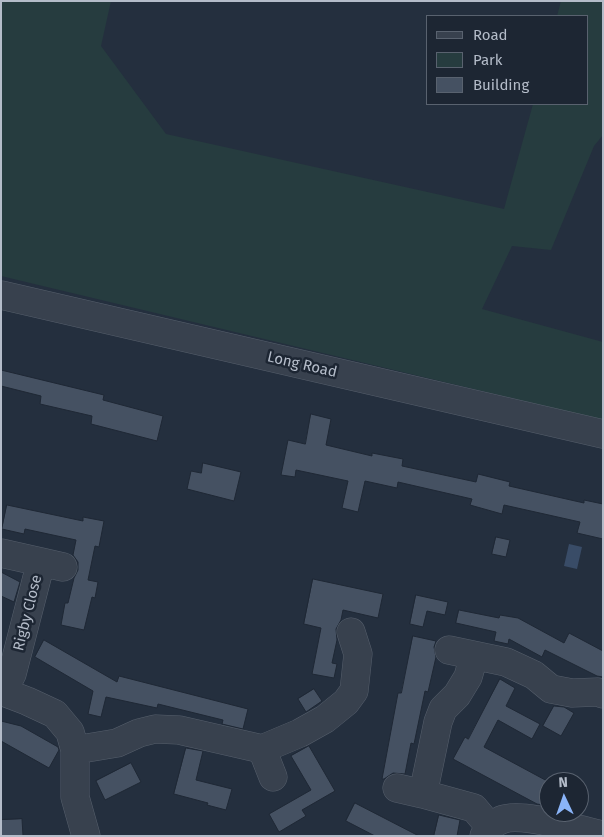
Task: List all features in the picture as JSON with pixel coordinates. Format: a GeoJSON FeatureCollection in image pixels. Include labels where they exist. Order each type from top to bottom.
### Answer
{"type":"FeatureCollection","features":[{"type":"Feature","properties":{"kind":"street","name":"Long Road"},"geometry":{"type":"LineString","coordinates":[[1,296],[603,434]]}},
{"type":"Feature","properties":{"kind":"street","name":"Rigby Close"},"geometry":{"type":"LineString","coordinates":[[1,553],[52,565],[12,674],[2,691]]}},
{"type":"Feature","properties":{"kind":"street"},"geometry":{"type":"LineString","coordinates":[[75,750],[117,743],[155,728],[180,730],[262,749],[324,719],[346,702],[354,691],[358,654],[351,632]]}},
{"type":"Feature","properties":{"kind":"street"},"geometry":{"type":"LineString","coordinates":[[603,694],[598,692],[572,693],[551,689],[534,675],[506,662],[461,653],[468,677],[444,709],[410,791],[474,808],[487,832],[501,820],[525,817],[603,835]]}},
{"type":"Feature","properties":{"kind":"street"},"geometry":{"type":"LineString","coordinates":[[2,691],[55,714],[70,732],[75,750],[75,797],[86,836]]}},
{"type":"Feature","properties":{"kind":"street"},"geometry":{"type":"LineString","coordinates":[[262,749],[273,777]]}},
{"type":"Feature","properties":{"kind":"green space"},"geometry":{"type":"Polygon","coordinates":[[[1,1],[111,1],[101,46],[166,134],[504,209],[533,105],[589,105],[589,15],[557,15],[561,1],[603,1],[603,135],[594,146],[551,250],[512,246],[482,309],[603,342],[603,420],[1,276],[1,1]]]}},
{"type":"Feature","properties":{"kind":"water"},"geometry":{"type":"Polygon","coordinates":[[[569,544],[582,547],[577,569],[564,566],[569,544]]]}},
{"type":"Feature","properties":{"kind":"building"},"geometry":{"type":"Polygon","coordinates":[[[1,370],[104,395],[103,400],[163,416],[157,441],[91,424],[92,416],[40,404],[41,396],[1,386],[1,370]]]}},
{"type":"Feature","properties":{"kind":"building"},"geometry":{"type":"Polygon","coordinates":[[[311,414],[331,419],[326,445],[372,456],[372,453],[403,459],[402,466],[476,482],[478,474],[510,482],[509,486],[584,503],[584,500],[603,504],[603,539],[577,533],[580,522],[504,505],[502,514],[470,505],[472,499],[398,482],[397,488],[365,481],[358,512],[342,508],[348,481],[296,470],[295,477],[281,475],[288,440],[305,444],[311,414]]]}},
{"type":"Feature","properties":{"kind":"building"},"geometry":{"type":"Polygon","coordinates":[[[203,463],[241,472],[234,501],[187,489],[191,471],[201,473],[203,463]]]}},
{"type":"Feature","properties":{"kind":"building"},"geometry":{"type":"Polygon","coordinates":[[[7,505],[83,521],[83,517],[104,521],[99,547],[95,546],[88,580],[98,582],[95,598],[92,597],[84,630],[61,625],[65,603],[68,603],[74,578],[78,570],[78,562],[73,555],[76,540],[25,529],[24,534],[2,529],[7,505]]]}},
{"type":"Feature","properties":{"kind":"building"},"geometry":{"type":"Polygon","coordinates":[[[496,537],[510,540],[506,557],[492,554],[496,537]]]}},
{"type":"Feature","properties":{"kind":"building"},"geometry":{"type":"Polygon","coordinates":[[[1,572],[20,582],[14,602],[1,596],[1,572]]]}},
{"type":"Feature","properties":{"kind":"building"},"geometry":{"type":"Polygon","coordinates":[[[313,579],[383,594],[378,618],[343,610],[341,620],[336,629],[337,640],[332,663],[337,664],[334,678],[312,674],[321,628],[304,624],[313,579]]]}},
{"type":"Feature","properties":{"kind":"building"},"geometry":{"type":"Polygon","coordinates":[[[416,595],[448,602],[445,615],[427,611],[423,627],[410,624],[416,595]]]}},
{"type":"Feature","properties":{"kind":"building"},"geometry":{"type":"Polygon","coordinates":[[[459,610],[499,618],[500,615],[518,618],[564,643],[569,633],[603,651],[603,677],[597,676],[545,650],[542,657],[509,639],[508,644],[494,641],[496,632],[456,623],[459,610]]]}},
{"type":"Feature","properties":{"kind":"building"},"geometry":{"type":"Polygon","coordinates":[[[413,636],[436,641],[434,647],[436,657],[428,692],[425,691],[414,744],[411,743],[405,774],[393,773],[382,779],[398,693],[401,693],[413,636]]]}},
{"type":"Feature","properties":{"kind":"building"},"geometry":{"type":"Polygon","coordinates":[[[44,640],[117,682],[119,676],[248,709],[243,729],[222,724],[223,720],[158,704],[157,708],[106,697],[101,717],[88,714],[93,691],[35,657],[44,640]]]}},
{"type":"Feature","properties":{"kind":"building"},"geometry":{"type":"Polygon","coordinates":[[[500,679],[515,688],[506,706],[540,724],[532,739],[498,720],[484,747],[539,777],[539,804],[453,759],[465,737],[468,739],[500,679]]]}},
{"type":"Feature","properties":{"kind":"building"},"geometry":{"type":"Polygon","coordinates":[[[314,689],[322,701],[306,712],[298,699],[314,689]]]}},
{"type":"Feature","properties":{"kind":"building"},"geometry":{"type":"Polygon","coordinates":[[[554,706],[564,707],[574,713],[561,736],[543,726],[554,706]]]}},
{"type":"Feature","properties":{"kind":"building"},"geometry":{"type":"Polygon","coordinates":[[[1,721],[21,726],[58,747],[59,750],[49,768],[1,741],[1,721]]]}},
{"type":"Feature","properties":{"kind":"building"},"geometry":{"type":"Polygon","coordinates":[[[309,746],[335,791],[302,810],[306,816],[279,832],[269,814],[311,790],[291,756],[309,746]]]}},
{"type":"Feature","properties":{"kind":"building"},"geometry":{"type":"Polygon","coordinates":[[[186,748],[203,751],[196,780],[232,789],[226,810],[174,794],[186,748]]]}},
{"type":"Feature","properties":{"kind":"building"},"geometry":{"type":"Polygon","coordinates":[[[131,763],[141,782],[105,800],[96,781],[131,763]]]}},
{"type":"Feature","properties":{"kind":"building"},"geometry":{"type":"Polygon","coordinates":[[[355,803],[419,836],[375,836],[346,821],[355,803]]]}},
{"type":"Feature","properties":{"kind":"building"},"geometry":{"type":"Polygon","coordinates":[[[439,815],[460,820],[457,836],[434,836],[439,815]]]}},
{"type":"Feature","properties":{"kind":"building"},"geometry":{"type":"Polygon","coordinates":[[[22,819],[23,836],[1,836],[1,820],[22,819]]]}}]}
